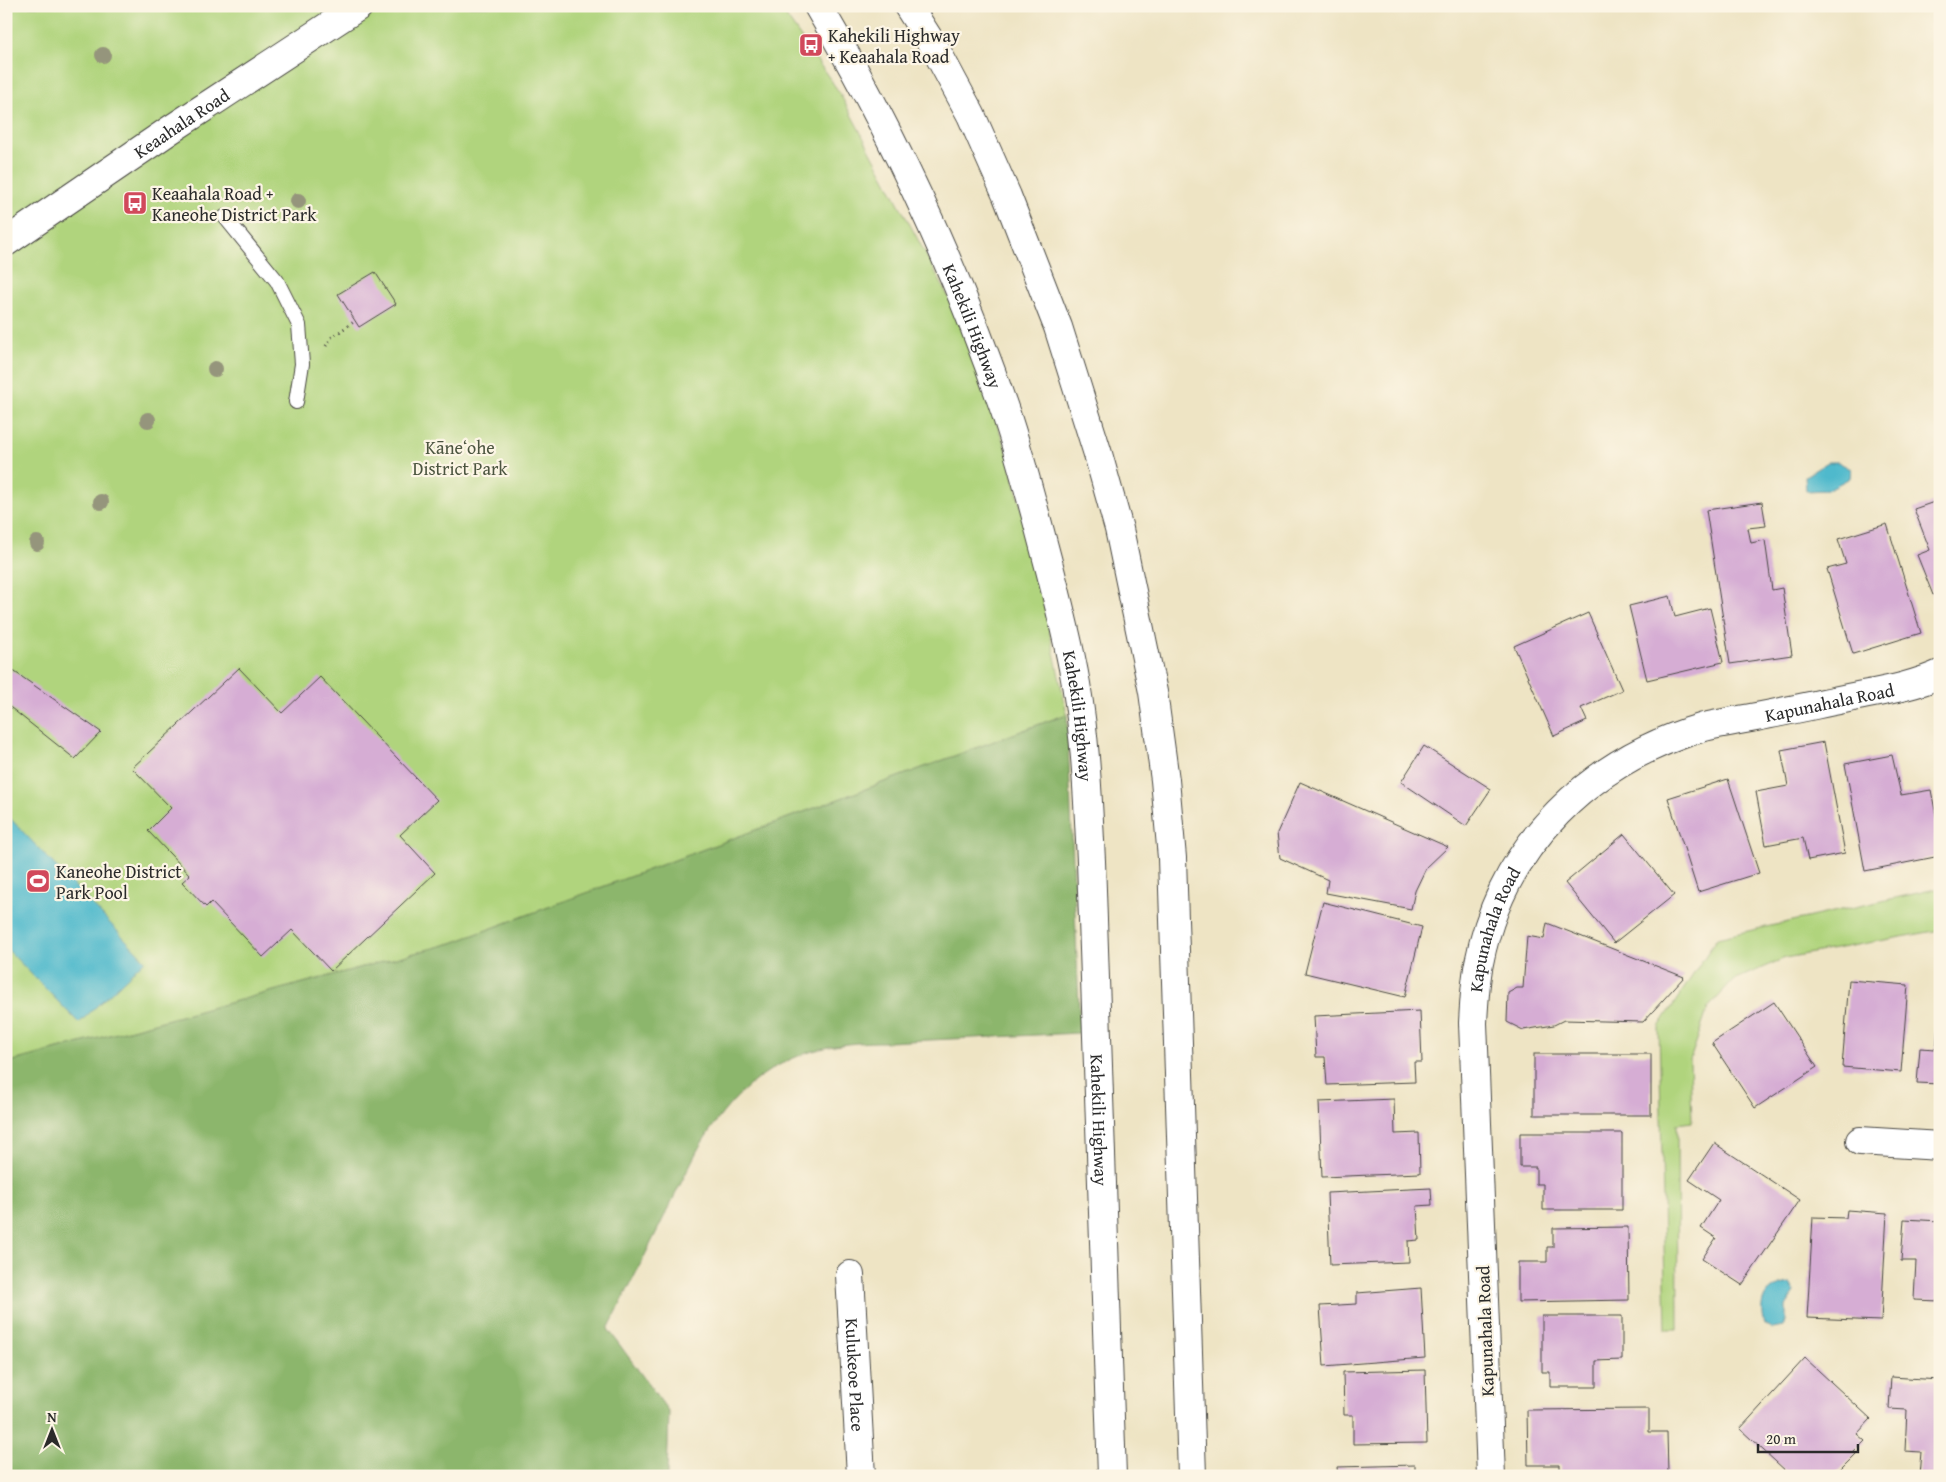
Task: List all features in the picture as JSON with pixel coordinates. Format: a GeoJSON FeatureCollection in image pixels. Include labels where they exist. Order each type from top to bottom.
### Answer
{"type":"FeatureCollection","features":[{"type":"Feature","properties":{"kind":"main road","name":"Keaahala Road"},"geometry":{"type":"LineString","coordinates":[[6,242],[170,130],[359,6]]}},
{"type":"Feature","properties":{"kind":"main road","name":"Kahekili Highway"},"geometry":{"type":"LineString","coordinates":[[818,6],[844,50],[889,136],[974,326],[1006,413],[1033,504],[1056,593],[1076,685],[1087,777],[1091,861],[1112,1476]]}},
{"type":"Feature","properties":{"kind":"main road"},"geometry":{"type":"LineString","coordinates":[[908,6],[936,50],[971,115],[1007,196],[1058,327],[1098,454],[1118,529],[1153,692],[1165,780],[1172,858],[1192,1476]]}},
{"type":"Feature","properties":{"kind":"main road","name":"Kapunahala Road"},"geometry":{"type":"LineString","coordinates":[[1491,1476],[1473,1023],[1474,996],[1480,959],[1490,924],[1504,890],[1522,858],[1544,828],[1570,800],[1600,776],[1633,755],[1668,739],[1705,727],[1938,679]]}},
{"type":"Feature","properties":{"kind":"main road"},"geometry":{"type":"LineString","coordinates":[[1860,1141],[1940,1146]]}},
{"type":"Feature","properties":{"kind":"main road","name":"Kulukeoe Place"},"geometry":{"type":"LineString","coordinates":[[850,1275],[862,1476]]}},
{"type":"Feature","properties":{"kind":"lane"},"geometry":{"type":"LineString","coordinates":[[225,216],[278,281],[299,325],[302,364],[296,402]]}},
{"type":"Feature","properties":{"kind":"path"},"geometry":{"type":"LineString","coordinates":[[302,364],[318,358],[332,337],[355,321]]}},
{"type":"Feature","properties":{"kind":"green space","name":"Kāneʻohe District Park"},"geometry":{"type":"Polygon","coordinates":[[[6,6],[779,6],[839,92],[954,307],[1008,454],[1038,577],[1067,714],[452,943],[6,1063],[6,6]]]}},
{"type":"Feature","properties":{"kind":"green space"},"geometry":{"type":"Polygon","coordinates":[[[1067,714],[1080,1033],[855,1043],[826,1048],[799,1056],[775,1067],[753,1082],[733,1101],[714,1124],[697,1151],[608,1329],[669,1412],[667,1476],[6,1476],[6,1063],[452,943],[1067,714]]]}},
{"type":"Feature","properties":{"kind":"green space"},"geometry":{"type":"Polygon","coordinates":[[[1940,888],[1940,930],[1785,958],[1734,980],[1708,1008],[1690,1060],[1692,1122],[1677,1124],[1678,1329],[1666,1329],[1659,1027],[1717,938],[1940,888]]]}},
{"type":"Feature","properties":{"kind":"water"},"geometry":{"type":"Polygon","coordinates":[[[1828,462],[1838,462],[1851,469],[1850,478],[1827,490],[1806,491],[1805,476],[1828,462]]]}},
{"type":"Feature","properties":{"kind":"water","name":"Kaneohe District Park Pool"},"geometry":{"type":"Polygon","coordinates":[[[6,814],[145,960],[79,1023],[6,948],[6,814]]]}},
{"type":"Feature","properties":{"kind":"water"},"geometry":{"type":"Polygon","coordinates":[[[1790,1283],[1795,1293],[1786,1306],[1786,1321],[1783,1327],[1773,1329],[1764,1324],[1762,1315],[1763,1301],[1775,1287],[1790,1283]]]}},
{"type":"Feature","properties":{"kind":"building"},"geometry":{"type":"Polygon","coordinates":[[[375,272],[396,304],[359,327],[338,294],[375,272]]]}},
{"type":"Feature","properties":{"kind":"building"},"geometry":{"type":"Polygon","coordinates":[[[1940,500],[1940,592],[1933,595],[1917,555],[1930,550],[1914,509],[1940,500]]]}},
{"type":"Feature","properties":{"kind":"building"},"geometry":{"type":"Polygon","coordinates":[[[1762,502],[1766,526],[1748,528],[1751,543],[1765,540],[1772,590],[1782,588],[1792,655],[1730,664],[1706,510],[1762,502]]]}},
{"type":"Feature","properties":{"kind":"building"},"geometry":{"type":"Polygon","coordinates":[[[1887,524],[1921,633],[1853,654],[1827,569],[1846,564],[1838,539],[1887,524]]]}},
{"type":"Feature","properties":{"kind":"building"},"geometry":{"type":"Polygon","coordinates":[[[1670,596],[1675,617],[1710,608],[1723,662],[1647,680],[1629,606],[1670,596]]]}},
{"type":"Feature","properties":{"kind":"building"},"geometry":{"type":"Polygon","coordinates":[[[1588,613],[1622,690],[1581,708],[1587,721],[1554,736],[1514,646],[1588,613]]]}},
{"type":"Feature","properties":{"kind":"building"},"geometry":{"type":"Polygon","coordinates":[[[239,668],[282,713],[320,677],[437,800],[400,835],[435,873],[331,971],[292,930],[263,957],[211,902],[206,907],[182,882],[190,875],[148,831],[171,808],[132,768],[239,668]]]}},
{"type":"Feature","properties":{"kind":"building"},"geometry":{"type":"Polygon","coordinates":[[[12,670],[101,732],[75,759],[6,704],[6,677],[12,670]]]}},
{"type":"Feature","properties":{"kind":"building"},"geometry":{"type":"Polygon","coordinates":[[[1824,742],[1845,853],[1808,860],[1803,838],[1766,845],[1756,792],[1788,786],[1781,750],[1824,742]]]}},
{"type":"Feature","properties":{"kind":"building"},"geometry":{"type":"Polygon","coordinates":[[[1424,746],[1491,789],[1466,826],[1401,782],[1424,746]]]}},
{"type":"Feature","properties":{"kind":"building"},"geometry":{"type":"Polygon","coordinates":[[[1892,755],[1901,795],[1931,790],[1940,836],[1940,856],[1865,871],[1845,764],[1892,755]]]}},
{"type":"Feature","properties":{"kind":"building"},"geometry":{"type":"Polygon","coordinates":[[[1728,779],[1759,873],[1698,892],[1668,798],[1728,779]]]}},
{"type":"Feature","properties":{"kind":"building"},"geometry":{"type":"Polygon","coordinates":[[[1300,782],[1448,847],[1426,868],[1415,891],[1411,909],[1326,893],[1328,880],[1280,858],[1277,833],[1300,782]]]}},
{"type":"Feature","properties":{"kind":"building"},"geometry":{"type":"Polygon","coordinates":[[[1624,834],[1674,895],[1614,943],[1565,883],[1624,834]]]}},
{"type":"Feature","properties":{"kind":"building"},"geometry":{"type":"Polygon","coordinates":[[[1323,902],[1422,927],[1405,997],[1305,973],[1323,902]]]}},
{"type":"Feature","properties":{"kind":"building"},"geometry":{"type":"Polygon","coordinates":[[[1547,923],[1684,977],[1643,1022],[1564,1020],[1554,1025],[1523,1030],[1507,1022],[1508,993],[1517,988],[1523,988],[1527,936],[1544,939],[1547,923]]]}},
{"type":"Feature","properties":{"kind":"building"},"geometry":{"type":"Polygon","coordinates":[[[1849,980],[1908,985],[1901,1072],[1842,1067],[1849,980]]]}},
{"type":"Feature","properties":{"kind":"building"},"geometry":{"type":"Polygon","coordinates":[[[1774,1002],[1817,1067],[1755,1108],[1712,1043],[1774,1002]]]}},
{"type":"Feature","properties":{"kind":"building"},"geometry":{"type":"Polygon","coordinates":[[[1420,1011],[1422,1062],[1414,1062],[1415,1082],[1327,1085],[1325,1057],[1316,1057],[1314,1016],[1420,1011]]]}},
{"type":"Feature","properties":{"kind":"building"},"geometry":{"type":"Polygon","coordinates":[[[1938,1022],[1940,1022],[1940,1084],[1917,1083],[1920,1048],[1936,1049],[1938,1022]]]}},
{"type":"Feature","properties":{"kind":"building"},"geometry":{"type":"Polygon","coordinates":[[[1534,1054],[1651,1054],[1651,1115],[1534,1115],[1534,1054]]]}},
{"type":"Feature","properties":{"kind":"building"},"geometry":{"type":"Polygon","coordinates":[[[1394,1099],[1395,1134],[1419,1133],[1420,1173],[1322,1177],[1319,1102],[1394,1099]]]}},
{"type":"Feature","properties":{"kind":"building"},"geometry":{"type":"Polygon","coordinates":[[[1520,1133],[1622,1133],[1622,1210],[1543,1210],[1543,1184],[1536,1184],[1536,1167],[1520,1167],[1520,1133]]]}},
{"type":"Feature","properties":{"kind":"building"},"geometry":{"type":"Polygon","coordinates":[[[1714,1143],[1800,1200],[1742,1285],[1702,1259],[1716,1238],[1701,1228],[1719,1200],[1689,1180],[1714,1143]]]}},
{"type":"Feature","properties":{"kind":"building"},"geometry":{"type":"Polygon","coordinates":[[[1431,1188],[1432,1205],[1417,1206],[1419,1240],[1408,1241],[1409,1262],[1330,1265],[1327,1193],[1431,1188]]]}},
{"type":"Feature","properties":{"kind":"building"},"geometry":{"type":"Polygon","coordinates":[[[1847,1210],[1887,1213],[1881,1321],[1807,1318],[1813,1217],[1846,1218],[1847,1210]]]}},
{"type":"Feature","properties":{"kind":"building"},"geometry":{"type":"Polygon","coordinates":[[[1904,1219],[1940,1221],[1940,1301],[1914,1300],[1916,1261],[1901,1261],[1904,1219]]]}},
{"type":"Feature","properties":{"kind":"building"},"geometry":{"type":"Polygon","coordinates":[[[1628,1227],[1629,1300],[1518,1302],[1518,1262],[1547,1262],[1547,1247],[1553,1247],[1553,1228],[1628,1227]]]}},
{"type":"Feature","properties":{"kind":"building"},"geometry":{"type":"Polygon","coordinates":[[[1421,1288],[1425,1358],[1324,1366],[1320,1306],[1357,1304],[1357,1293],[1421,1288]]]}},
{"type":"Feature","properties":{"kind":"building"},"geometry":{"type":"Polygon","coordinates":[[[1542,1316],[1622,1316],[1622,1360],[1596,1361],[1596,1387],[1550,1387],[1550,1372],[1542,1372],[1542,1316]]]}},
{"type":"Feature","properties":{"kind":"building"},"geometry":{"type":"Polygon","coordinates":[[[1805,1358],[1871,1419],[1857,1434],[1865,1441],[1854,1452],[1856,1454],[1834,1476],[1796,1476],[1789,1470],[1787,1472],[1740,1429],[1805,1358]]]}},
{"type":"Feature","properties":{"kind":"building"},"geometry":{"type":"Polygon","coordinates":[[[1425,1370],[1427,1443],[1353,1444],[1353,1415],[1344,1415],[1343,1372],[1425,1370]]]}},
{"type":"Feature","properties":{"kind":"building"},"geometry":{"type":"Polygon","coordinates":[[[1891,1377],[1940,1380],[1940,1476],[1919,1476],[1921,1452],[1905,1451],[1907,1410],[1889,1409],[1891,1377]]]}},
{"type":"Feature","properties":{"kind":"building"},"geometry":{"type":"Polygon","coordinates":[[[1649,1409],[1649,1432],[1667,1432],[1668,1473],[1662,1473],[1662,1476],[1560,1476],[1560,1465],[1528,1465],[1527,1410],[1649,1409]]]}},
{"type":"Feature","properties":{"kind":"building"},"geometry":{"type":"Polygon","coordinates":[[[1415,1465],[1415,1476],[1338,1476],[1337,1467],[1415,1465]]]}},
{"type":"Feature","properties":{"kind":"place","name":"Kahekili Highway + Keaahala Road"},"geometry":{"type":"Point","coordinates":[811,45]}},
{"type":"Feature","properties":{"kind":"place","name":"Keaahala Road + Kaneohe District Park"},"geometry":{"type":"Point","coordinates":[135,203]}},
{"type":"Feature","properties":{"kind":"place","name":"Kaneohe District Park Pool"},"geometry":{"type":"Point","coordinates":[38,881]}}]}
